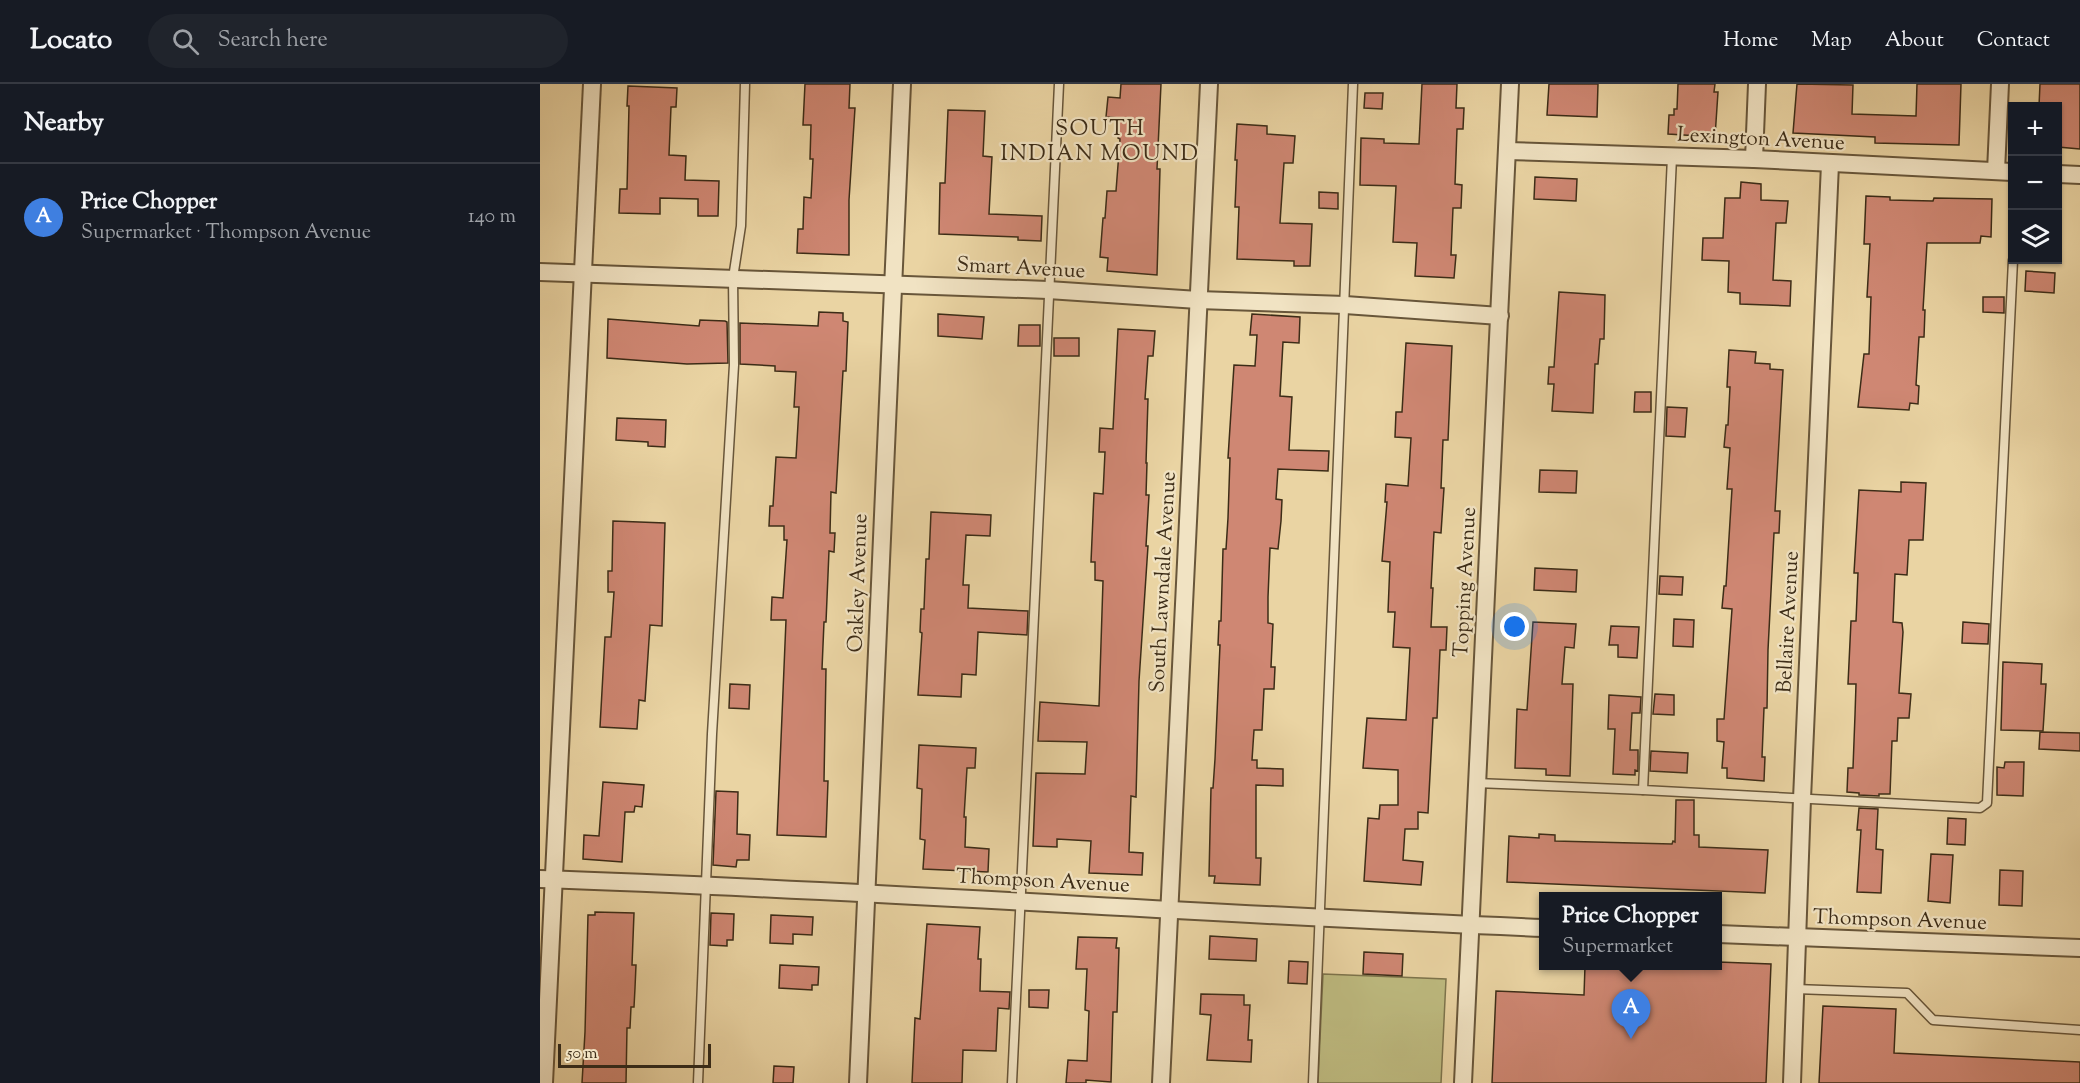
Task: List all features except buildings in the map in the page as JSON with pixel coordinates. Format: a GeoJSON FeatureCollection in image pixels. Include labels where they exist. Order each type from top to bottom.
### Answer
{"type":"FeatureCollection","features":[{"type":"Feature","properties":{"kind":"street"},"geometry":{"type":"LineString","coordinates":[[544,1083],[547,879],[584,273],[592,84]]}},
{"type":"Feature","properties":{"kind":"street","name":"Oakley Avenue"},"geometry":{"type":"LineString","coordinates":[[858,1083],[891,284],[902,84]]}},
{"type":"Feature","properties":{"kind":"street","name":"South Lawndale Avenue"},"geometry":{"type":"LineString","coordinates":[[1161,1083],[1209,84]]}},
{"type":"Feature","properties":{"kind":"street","name":"Topping Avenue"},"geometry":{"type":"LineString","coordinates":[[1463,1083],[1510,84]]}},
{"type":"Feature","properties":{"kind":"street"},"geometry":{"type":"LineString","coordinates":[[1754,159],[1757,84]]}},
{"type":"Feature","properties":{"kind":"street"},"geometry":{"type":"LineString","coordinates":[[2000,84],[2004,172]]}},
{"type":"Feature","properties":{"kind":"street","name":"Lexington Avenue"},"geometry":{"type":"LineString","coordinates":[[1507,151],[1754,159],[2004,172]]}},
{"type":"Feature","properties":{"kind":"street","name":"Bellaire Avenue"},"geometry":{"type":"LineString","coordinates":[[1792,1083],[1830,164]]}},
{"type":"Feature","properties":{"kind":"street"},"geometry":{"type":"LineString","coordinates":[[2062,174],[2080,175]]}},
{"type":"Feature","properties":{"kind":"street","name":"Smart Avenue"},"geometry":{"type":"LineString","coordinates":[[540,272],[1048,290],[1198,300],[1345,305],[1500,316]]}},
{"type":"Feature","properties":{"kind":"street","name":"Thompson Avenue"},"geometry":{"type":"LineString","coordinates":[[547,879],[1021,900],[1168,910],[1539,928]]}},
{"type":"Feature","properties":{"kind":"street","name":"Thompson Avenue"},"geometry":{"type":"LineString","coordinates":[[1722,934],[2080,948]]}},
{"type":"Feature","properties":{"kind":"lane"},"geometry":{"type":"LineString","coordinates":[[698,1083],[712,722],[734,356],[734,278],[741,226],[745,84]]}},
{"type":"Feature","properties":{"kind":"lane"},"geometry":{"type":"LineString","coordinates":[[1012,1083],[1059,84]]}},
{"type":"Feature","properties":{"kind":"lane"},"geometry":{"type":"LineString","coordinates":[[1313,1083],[1353,84]]}},
{"type":"Feature","properties":{"kind":"lane"},"geometry":{"type":"LineString","coordinates":[[1643,790],[1672,157]]}},
{"type":"Feature","properties":{"kind":"lane"},"geometry":{"type":"LineString","coordinates":[[1476,783],[1980,808],[1987,803],[2013,264]]}},
{"type":"Feature","properties":{"kind":"lane"},"geometry":{"type":"LineString","coordinates":[[1796,989],[1907,993],[1933,1020],[2080,1030]]}},
{"type":"Feature","properties":{"kind":"shaded area"},"geometry":{"type":"Polygon","coordinates":[[[1323,974],[1446,979],[1441,1083],[1318,1083],[1323,974]]]}},
{"type":"Feature","properties":{"kind":"place","name":"Price Chopper"},"geometry":{"type":"Point","coordinates":[1631,1039]}},
{"type":"Feature","properties":{"kind":"district","name":"SOUTH INDIAN MOUND"},"geometry":{"type":"Point","coordinates":[1100,140]}}]}
